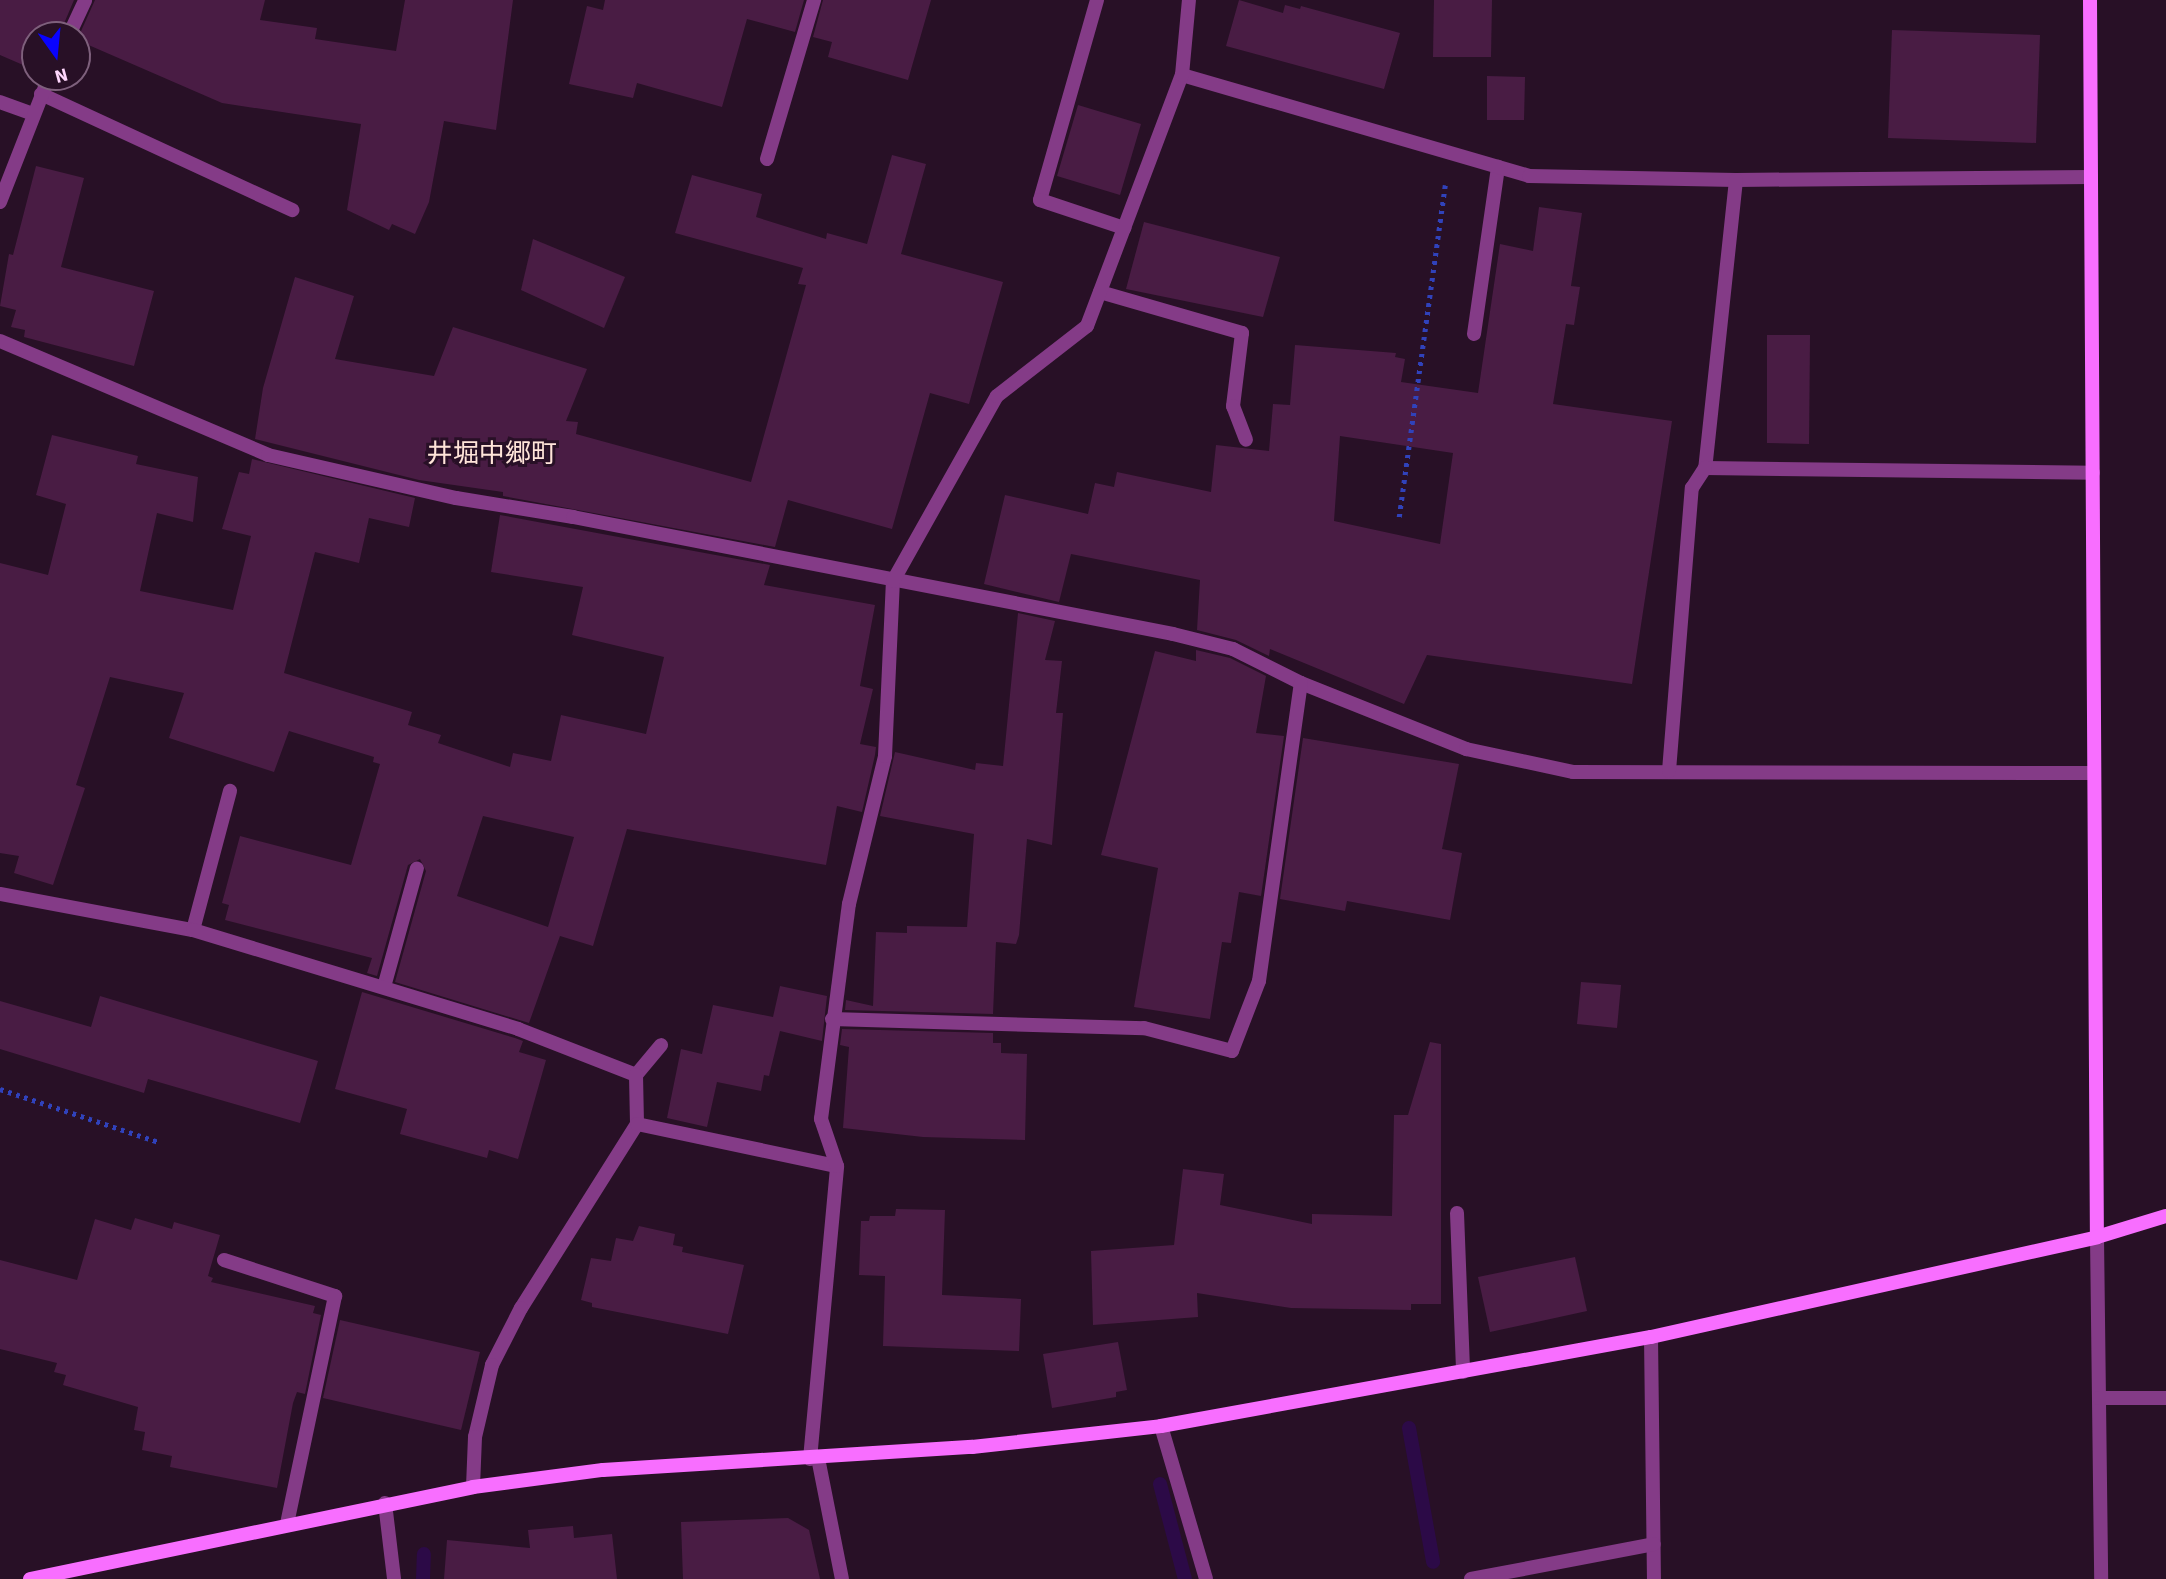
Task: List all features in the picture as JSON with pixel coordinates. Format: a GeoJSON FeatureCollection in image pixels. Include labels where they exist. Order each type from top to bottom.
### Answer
{"type":"FeatureCollection","features":[{"type":"Feature","properties":{"kind":"street"},"geometry":{"type":"LineString","coordinates":[[75,21],[85,0]]}},
{"type":"Feature","properties":{"kind":"street"},"geometry":{"type":"LineString","coordinates":[[767,159],[814,0]]}},
{"type":"Feature","properties":{"kind":"street"},"geometry":{"type":"LineString","coordinates":[[1097,0],[1040,200],[1124,228]]}},
{"type":"Feature","properties":{"kind":"street"},"geometry":{"type":"LineString","coordinates":[[842,1579],[814,1458],[837,1166],[821,1119],[849,904],[885,756],[893,581],[996,396],[1087,326],[1182,75],[1189,0]]}},
{"type":"Feature","properties":{"kind":"street"},"geometry":{"type":"LineString","coordinates":[[2090,0],[2101,1579]]}},
{"type":"Feature","properties":{"kind":"street"},"geometry":{"type":"LineString","coordinates":[[1182,75],[1529,176],[1736,180],[2091,177]]}},
{"type":"Feature","properties":{"kind":"street"},"geometry":{"type":"LineString","coordinates":[[0,202],[31,113],[42,91]]}},
{"type":"Feature","properties":{"kind":"street"},"geometry":{"type":"LineString","coordinates":[[41,94],[292,210]]}},
{"type":"Feature","properties":{"kind":"street"},"geometry":{"type":"LineString","coordinates":[[0,102],[31,113]]}},
{"type":"Feature","properties":{"kind":"street"},"geometry":{"type":"LineString","coordinates":[[1474,334],[1499,167]]}},
{"type":"Feature","properties":{"kind":"street"},"geometry":{"type":"LineString","coordinates":[[1669,772],[1692,488],[1705,468],[1736,180]]}},
{"type":"Feature","properties":{"kind":"street"},"geometry":{"type":"LineString","coordinates":[[1100,292],[1242,333],[1233,406],[1247,440]]}},
{"type":"Feature","properties":{"kind":"street"},"geometry":{"type":"LineString","coordinates":[[0,341],[268,455],[456,498],[1197,640],[1233,649],[1301,683],[1466,749],[1573,772],[2094,773]]}},
{"type":"Feature","properties":{"kind":"street"},"geometry":{"type":"LineString","coordinates":[[1705,468],[2092,473]]}},
{"type":"Feature","properties":{"kind":"street"},"geometry":{"type":"LineString","coordinates":[[832,1019],[1144,1028],[1231,1051],[1259,981],[1301,683]]}},
{"type":"Feature","properties":{"kind":"street"},"geometry":{"type":"LineString","coordinates":[[192,930],[229,791]]}},
{"type":"Feature","properties":{"kind":"street"},"geometry":{"type":"LineString","coordinates":[[384,988],[417,869]]}},
{"type":"Feature","properties":{"kind":"street"},"geometry":{"type":"LineString","coordinates":[[0,894],[192,930],[519,1029],[636,1075]]}},
{"type":"Feature","properties":{"kind":"street"},"geometry":{"type":"LineString","coordinates":[[472,1487],[475,1437],[492,1366],[521,1308],[637,1124],[636,1075],[661,1045]]}},
{"type":"Feature","properties":{"kind":"street"},"geometry":{"type":"LineString","coordinates":[[637,1124],[837,1166]]}},
{"type":"Feature","properties":{"kind":"street"},"geometry":{"type":"LineString","coordinates":[[1457,1213],[1463,1372]]}},
{"type":"Feature","properties":{"kind":"street"},"geometry":{"type":"LineString","coordinates":[[30,1579],[472,1487],[603,1470],[814,1458],[1161,1426],[1651,1337],[2097,1237],[2166,1216]]}},
{"type":"Feature","properties":{"kind":"street"},"geometry":{"type":"LineString","coordinates":[[224,1260],[335,1297],[287,1524]]}},
{"type":"Feature","properties":{"kind":"street"},"geometry":{"type":"LineString","coordinates":[[1651,1337],[1654,1579]]}},
{"type":"Feature","properties":{"kind":"street"},"geometry":{"type":"LineString","coordinates":[[2099,1398],[2166,1398]]}},
{"type":"Feature","properties":{"kind":"street"},"geometry":{"type":"LineString","coordinates":[[1161,1426],[1206,1579]]}},
{"type":"Feature","properties":{"kind":"street"},"geometry":{"type":"LineString","coordinates":[[385,1503],[394,1579]]}},
{"type":"Feature","properties":{"kind":"street"},"geometry":{"type":"LineString","coordinates":[[1471,1579],[1654,1544]]}},
{"type":"Feature","properties":{"kind":"path"},"geometry":{"type":"LineString","coordinates":[[1399,517],[1450,153]]}},
{"type":"Feature","properties":{"kind":"path"},"geometry":{"type":"LineString","coordinates":[[0,1089],[158,1142]]}},
{"type":"Feature","properties":{"kind":"building"},"geometry":{"type":"Polygon","coordinates":[[[0,0],[74,0],[65,21],[21,21],[21,64],[0,55],[0,0]]]}},
{"type":"Feature","properties":{"kind":"building"},"geometry":{"type":"Polygon","coordinates":[[[95,0],[265,0],[260,20],[317,28],[315,39],[396,51],[405,0],[513,0],[496,130],[444,121],[429,202],[415,234],[392,224],[389,230],[347,210],[361,124],[222,103],[91,46],[91,21],[86,21],[95,0]]]}},
{"type":"Feature","properties":{"kind":"building"},"geometry":{"type":"Polygon","coordinates":[[[605,0],[804,0],[795,32],[747,19],[722,107],[637,83],[633,98],[569,84],[587,6],[603,10],[605,0]]]}},
{"type":"Feature","properties":{"kind":"building"},"geometry":{"type":"Polygon","coordinates":[[[823,0],[931,0],[908,80],[828,57],[832,42],[813,37],[823,0]]]}},
{"type":"Feature","properties":{"kind":"building"},"geometry":{"type":"Polygon","coordinates":[[[1239,0],[1283,13],[1285,5],[1300,9],[1301,6],[1400,33],[1384,89],[1226,46],[1239,0]]]}},
{"type":"Feature","properties":{"kind":"building"},"geometry":{"type":"Polygon","coordinates":[[[1434,0],[1492,0],[1491,57],[1433,57],[1434,0]]]}},
{"type":"Feature","properties":{"kind":"building"},"geometry":{"type":"Polygon","coordinates":[[[1892,30],[2040,35],[2036,143],[1888,138],[1892,30]]]}},
{"type":"Feature","properties":{"kind":"building"},"geometry":{"type":"Polygon","coordinates":[[[1487,76],[1525,77],[1524,120],[1487,120],[1487,76]]]}},
{"type":"Feature","properties":{"kind":"building"},"geometry":{"type":"Polygon","coordinates":[[[1078,105],[1141,124],[1120,195],[1057,176],[1078,105]]]}},
{"type":"Feature","properties":{"kind":"building"},"geometry":{"type":"Polygon","coordinates":[[[892,155],[926,164],[901,254],[1003,282],[969,404],[930,393],[892,529],[788,500],[775,547],[503,496],[503,492],[419,480],[255,439],[263,388],[295,277],[354,296],[335,359],[434,376],[453,327],[587,369],[566,421],[578,422],[576,434],[751,482],[806,285],[798,284],[803,268],[675,233],[692,175],[762,194],[756,217],[826,239],[827,233],[867,244],[892,155]]]}},
{"type":"Feature","properties":{"kind":"building"},"geometry":{"type":"Polygon","coordinates":[[[36,166],[84,178],[61,267],[154,291],[134,366],[24,337],[25,330],[11,327],[16,310],[0,306],[9,254],[13,255],[36,166]]]}},
{"type":"Feature","properties":{"kind":"building"},"geometry":{"type":"Polygon","coordinates":[[[1539,207],[1582,213],[1571,286],[1580,287],[1574,325],[1566,324],[1553,404],[1672,421],[1632,684],[1427,655],[1404,704],[1270,649],[1269,656],[1236,640],[1197,630],[1200,580],[1071,554],[1059,602],[984,584],[1005,495],[1088,514],[1095,483],[1114,487],[1117,472],[1211,492],[1216,445],[1269,451],[1273,404],[1290,405],[1295,345],[1396,353],[1395,357],[1405,359],[1401,382],[1478,393],[1500,244],[1533,251],[1539,207]],[[1340,436],[1334,521],[1440,544],[1453,453],[1340,436]]]}},
{"type":"Feature","properties":{"kind":"building"},"geometry":{"type":"Polygon","coordinates":[[[1144,222],[1280,257],[1263,317],[1126,289],[1144,222]]]}},
{"type":"Feature","properties":{"kind":"building"},"geometry":{"type":"Polygon","coordinates":[[[533,239],[625,277],[604,328],[521,290],[533,239]]]}},
{"type":"Feature","properties":{"kind":"building"},"geometry":{"type":"Polygon","coordinates":[[[1767,335],[1810,335],[1809,444],[1767,443],[1767,335]]]}},
{"type":"Feature","properties":{"kind":"building"},"geometry":{"type":"Polygon","coordinates":[[[52,435],[138,456],[136,464],[198,477],[193,522],[157,513],[140,591],[233,610],[251,536],[222,529],[239,472],[249,474],[252,459],[415,498],[409,527],[369,518],[359,563],[315,552],[284,673],[412,712],[408,725],[441,735],[438,743],[510,767],[513,753],[551,761],[561,715],[646,734],[664,657],[572,635],[583,587],[491,572],[500,515],[770,565],[764,585],[875,605],[860,686],[873,689],[860,744],[876,747],[862,812],[837,806],[826,865],[627,829],[593,946],[560,936],[529,1023],[395,982],[426,871],[420,859],[408,865],[377,976],[367,973],[372,958],[225,920],[229,905],[222,903],[240,836],[351,865],[380,764],[373,762],[374,757],[289,731],[274,772],[169,738],[184,693],[110,677],[76,785],[85,788],[53,885],[14,873],[19,856],[0,853],[0,563],[48,575],[66,504],[36,495],[52,435]],[[483,816],[457,896],[548,927],[574,837],[483,816]]]}},
{"type":"Feature","properties":{"kind":"building"},"geometry":{"type":"Polygon","coordinates":[[[1018,613],[1055,621],[1045,660],[1062,661],[1056,713],[1063,713],[1052,845],[1027,839],[1019,935],[1016,944],[996,942],[993,1014],[845,1010],[846,1000],[873,1006],[876,932],[907,933],[907,926],[967,927],[974,834],[880,816],[895,752],[975,770],[976,763],[1003,766],[1018,613]]]}},
{"type":"Feature","properties":{"kind":"building"},"geometry":{"type":"Polygon","coordinates":[[[1196,650],[1230,658],[1266,676],[1256,733],[1284,736],[1261,896],[1239,892],[1231,943],[1222,942],[1210,1019],[1134,1007],[1158,868],[1101,855],[1155,651],[1196,661],[1196,650]]]}},
{"type":"Feature","properties":{"kind":"building"},"geometry":{"type":"Polygon","coordinates":[[[1303,738],[1459,764],[1442,849],[1462,853],[1450,920],[1347,901],[1345,911],[1280,899],[1303,738]]]}},
{"type":"Feature","properties":{"kind":"building"},"geometry":{"type":"Polygon","coordinates":[[[1581,982],[1621,985],[1617,1028],[1577,1024],[1581,982]]]}},
{"type":"Feature","properties":{"kind":"building"},"geometry":{"type":"Polygon","coordinates":[[[780,986],[827,996],[822,1041],[780,1031],[769,1076],[764,1075],[761,1091],[717,1082],[707,1127],[667,1118],[681,1049],[702,1054],[713,1005],[773,1017],[780,986]]]}},
{"type":"Feature","properties":{"kind":"building"},"geometry":{"type":"Polygon","coordinates":[[[362,992],[515,1038],[523,1041],[519,1052],[546,1060],[518,1159],[489,1150],[487,1158],[400,1134],[407,1109],[335,1089],[362,992]]]}},
{"type":"Feature","properties":{"kind":"building"},"geometry":{"type":"Polygon","coordinates":[[[100,996],[318,1061],[300,1123],[148,1079],[144,1093],[0,1049],[0,1001],[91,1027],[100,996]]]}},
{"type":"Feature","properties":{"kind":"building"},"geometry":{"type":"Polygon","coordinates":[[[842,1029],[993,1033],[993,1043],[1001,1043],[1001,1053],[1027,1054],[1025,1140],[923,1137],[843,1128],[849,1047],[840,1045],[842,1029]]]}},
{"type":"Feature","properties":{"kind":"building"},"geometry":{"type":"Polygon","coordinates":[[[1430,1042],[1441,1044],[1441,1304],[1411,1304],[1411,1310],[1291,1308],[1197,1293],[1198,1317],[1093,1325],[1091,1251],[1174,1245],[1183,1169],[1224,1174],[1220,1205],[1312,1224],[1312,1214],[1392,1216],[1394,1115],[1408,1115],[1430,1042]]]}},
{"type":"Feature","properties":{"kind":"building"},"geometry":{"type":"Polygon","coordinates":[[[896,1209],[945,1210],[942,1295],[1021,1299],[1019,1351],[883,1346],[885,1276],[859,1275],[861,1221],[869,1221],[870,1216],[895,1216],[896,1209]]]}},
{"type":"Feature","properties":{"kind":"building"},"geometry":{"type":"Polygon","coordinates":[[[135,1218],[172,1229],[174,1222],[220,1235],[208,1276],[213,1278],[211,1282],[315,1306],[313,1313],[321,1315],[305,1394],[297,1392],[293,1403],[277,1488],[170,1467],[172,1456],[142,1450],[145,1432],[134,1430],[138,1407],[63,1385],[66,1375],[54,1372],[57,1363],[0,1349],[0,1260],[77,1280],[95,1219],[131,1230],[135,1218]]]}},
{"type":"Feature","properties":{"kind":"building"},"geometry":{"type":"Polygon","coordinates":[[[639,1226],[675,1234],[673,1245],[683,1247],[682,1252],[744,1265],[728,1334],[592,1307],[592,1303],[581,1300],[591,1258],[611,1261],[616,1238],[633,1241],[639,1226]]]}},
{"type":"Feature","properties":{"kind":"building"},"geometry":{"type":"Polygon","coordinates":[[[1575,1257],[1587,1311],[1490,1332],[1478,1277],[1575,1257]]]}},
{"type":"Feature","properties":{"kind":"building"},"geometry":{"type":"Polygon","coordinates":[[[340,1320],[480,1352],[461,1430],[323,1398],[340,1320]]]}},
{"type":"Feature","properties":{"kind":"building"},"geometry":{"type":"Polygon","coordinates":[[[1118,1342],[1127,1390],[1116,1392],[1116,1397],[1052,1408],[1043,1354],[1118,1342]]]}},
{"type":"Feature","properties":{"kind":"building"},"geometry":{"type":"Polygon","coordinates":[[[788,1518],[809,1530],[820,1579],[683,1579],[681,1522],[788,1518]]]}},
{"type":"Feature","properties":{"kind":"building"},"geometry":{"type":"Polygon","coordinates":[[[573,1526],[574,1538],[612,1534],[617,1579],[444,1579],[447,1540],[530,1548],[528,1530],[573,1526]]]}},
{"type":"Feature","properties":{"kind":"waterway"},"geometry":{"type":"LineString","coordinates":[[1409,1428],[1433,1562]]}},
{"type":"Feature","properties":{"kind":"waterway"},"geometry":{"type":"LineString","coordinates":[[1160,1484],[1185,1579]]}},
{"type":"Feature","properties":{"kind":"waterway"},"geometry":{"type":"LineString","coordinates":[[423,1579],[424,1554]]}},
{"type":"Feature","properties":{"kind":"district","name":"井堀中郷町"},"geometry":{"type":"Point","coordinates":[492,454]}}]}
